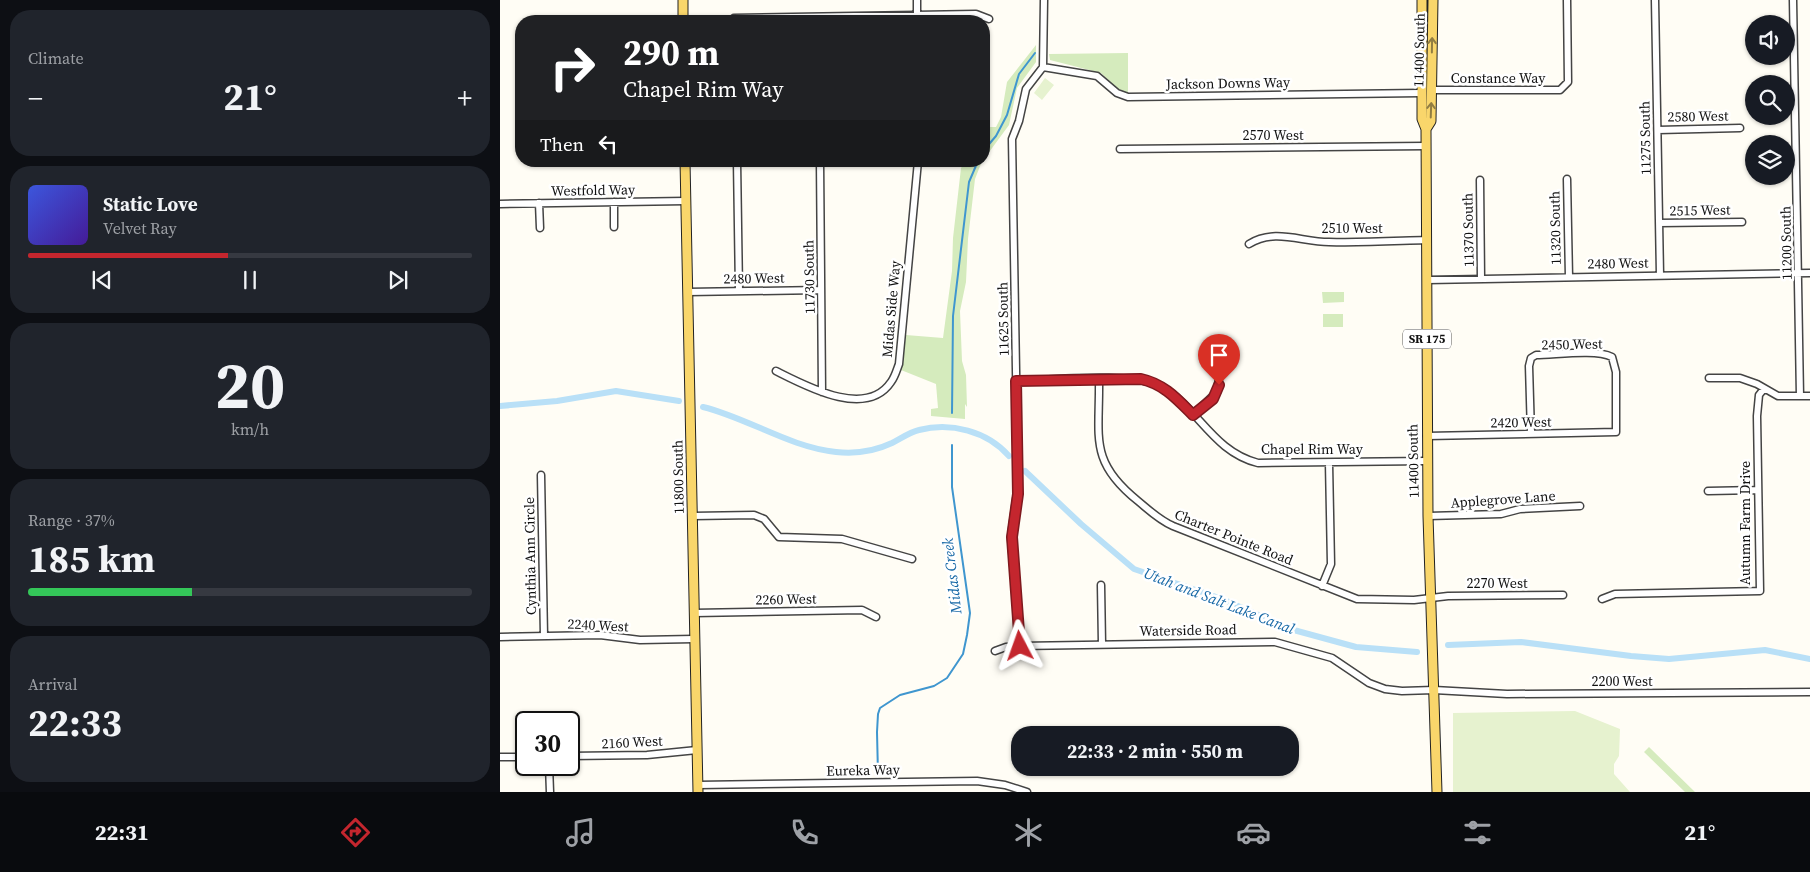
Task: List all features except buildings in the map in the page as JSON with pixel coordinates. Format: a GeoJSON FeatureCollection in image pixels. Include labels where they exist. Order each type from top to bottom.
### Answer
{"type":"FeatureCollection","features":[{"type":"Feature","properties":{"kind":"main road"},"geometry":{"type":"LineString","coordinates":[[683,0],[684,15]]}},
{"type":"Feature","properties":{"kind":"main road","name":"11400 South"},"geometry":{"type":"LineString","coordinates":[[1422,0],[1421,93],[1422,120],[1426,129],[1428,516],[1437,792]]}},
{"type":"Feature","properties":{"kind":"main road","name":"11400 South"},"geometry":{"type":"LineString","coordinates":[[1426,129],[1431,121],[1433,0]]}},
{"type":"Feature","properties":{"kind":"main road","name":"11800 South"},"geometry":{"type":"LineString","coordinates":[[685,167],[698,788]]}},
{"type":"Feature","properties":{"kind":"street"},"geometry":{"type":"LineString","coordinates":[[917,0],[917,15]]}},
{"type":"Feature","properties":{"kind":"street"},"geometry":{"type":"LineString","coordinates":[[1043,67],[1044,0]]}},
{"type":"Feature","properties":{"kind":"street","name":"Constance Way"},"geometry":{"type":"LineString","coordinates":[[1432,90],[1560,90],[1568,82],[1567,0]]}},
{"type":"Feature","properties":{"kind":"street","name":"11275 South"},"geometry":{"type":"LineString","coordinates":[[1655,0],[1660,275]]}},
{"type":"Feature","properties":{"kind":"street","name":"11200 South"},"geometry":{"type":"LineString","coordinates":[[1793,0],[1800,396]]}},
{"type":"Feature","properties":{"kind":"street","name":"Jackson Downs Way"},"geometry":{"type":"LineString","coordinates":[[1043,67],[1097,76],[1117,93],[1128,97],[1421,93]]}},
{"type":"Feature","properties":{"kind":"street","name":"11625 South"},"geometry":{"type":"LineString","coordinates":[[1020,646],[1012,537],[1018,494],[1012,139],[1019,121],[1026,89],[1043,67]]}},
{"type":"Feature","properties":{"kind":"street","name":"2580 West"},"geometry":{"type":"LineString","coordinates":[[1658,130],[1740,128]]}},
{"type":"Feature","properties":{"kind":"street","name":"2570 West"},"geometry":{"type":"LineString","coordinates":[[1120,149],[1426,146]]}},
{"type":"Feature","properties":{"kind":"street"},"geometry":{"type":"LineString","coordinates":[[737,167],[739,291]]}},
{"type":"Feature","properties":{"kind":"street","name":"11730 South"},"geometry":{"type":"LineString","coordinates":[[820,167],[822,392]]}},
{"type":"Feature","properties":{"kind":"street","name":"Midas Side Way"},"geometry":{"type":"LineString","coordinates":[[776,371],[822,392],[847,400],[866,398],[881,392],[891,382],[899,364],[917,167]]}},
{"type":"Feature","properties":{"kind":"street","name":"11320 South"},"geometry":{"type":"LineString","coordinates":[[1567,179],[1569,277]]}},
{"type":"Feature","properties":{"kind":"street","name":"11370 South"},"geometry":{"type":"LineString","coordinates":[[1480,180],[1481,279]]}},
{"type":"Feature","properties":{"kind":"street","name":"Westfold Way"},"geometry":{"type":"LineString","coordinates":[[500,204],[686,201]]}},
{"type":"Feature","properties":{"kind":"street"},"geometry":{"type":"LineString","coordinates":[[614,202],[614,227]]}},
{"type":"Feature","properties":{"kind":"street"},"geometry":{"type":"LineString","coordinates":[[539,203],[540,228]]}},
{"type":"Feature","properties":{"kind":"street","name":"2515 West"},"geometry":{"type":"LineString","coordinates":[[1659,224],[1742,222]]}},
{"type":"Feature","properties":{"kind":"street","name":"2510 West"},"geometry":{"type":"LineString","coordinates":[[1249,244],[1264,237],[1284,236],[1328,242],[1426,240]]}},
{"type":"Feature","properties":{"kind":"street","name":"2480 West"},"geometry":{"type":"LineString","coordinates":[[1427,280],[1810,273]]}},
{"type":"Feature","properties":{"kind":"street","name":"2480 West"},"geometry":{"type":"LineString","coordinates":[[688,292],[821,290]]}},
{"type":"Feature","properties":{"kind":"street","name":"2450 West"},"geometry":{"type":"LineString","coordinates":[[1531,434],[1529,366],[1531,358],[1536,355],[1606,354],[1612,357],[1616,372],[1616,432]]}},
{"type":"Feature","properties":{"kind":"street"},"geometry":{"type":"LineString","coordinates":[[1193,415],[1217,392],[1220,371]]}},
{"type":"Feature","properties":{"kind":"street","name":"Chapel Rim Way"},"geometry":{"type":"LineString","coordinates":[[1016,381],[1135,378],[1153,382],[1173,395],[1220,444],[1245,459],[1271,464],[1427,461]]}},
{"type":"Feature","properties":{"kind":"street"},"geometry":{"type":"LineString","coordinates":[[1709,378],[1740,378],[1757,384],[1764,390],[1778,396],[1810,396]]}},
{"type":"Feature","properties":{"kind":"street","name":"Charter Pointe Road"},"geometry":{"type":"LineString","coordinates":[[1098,379],[1100,450],[1108,471],[1123,490],[1165,523],[1322,586],[1362,600],[1414,600],[1431,597]]}},
{"type":"Feature","properties":{"kind":"street","name":"Autumn Farm Drive"},"geometry":{"type":"LineString","coordinates":[[1602,599],[1615,594],[1760,591],[1757,416],[1759,395],[1764,390]]}},
{"type":"Feature","properties":{"kind":"street","name":"2420 West"},"geometry":{"type":"LineString","coordinates":[[1427,436],[1616,432]]}},
{"type":"Feature","properties":{"kind":"street"},"geometry":{"type":"LineString","coordinates":[[1322,586],[1331,564],[1329,463]]}},
{"type":"Feature","properties":{"kind":"street","name":"Cynthia Ann Circle"},"geometry":{"type":"LineString","coordinates":[[541,475],[544,636]]}},
{"type":"Feature","properties":{"kind":"street"},"geometry":{"type":"LineString","coordinates":[[1708,490],[1758,490]]}},
{"type":"Feature","properties":{"kind":"street","name":"Applegrove Lane"},"geometry":{"type":"LineString","coordinates":[[1428,516],[1501,514],[1520,509],[1580,506]]}},
{"type":"Feature","properties":{"kind":"street"},"geometry":{"type":"LineString","coordinates":[[693,516],[754,515],[764,519],[779,537],[842,539],[912,559]]}},
{"type":"Feature","properties":{"kind":"street"},"geometry":{"type":"LineString","coordinates":[[1101,586],[1102,644]]}},
{"type":"Feature","properties":{"kind":"street","name":"2270 West"},"geometry":{"type":"LineString","coordinates":[[1431,597],[1563,595]]}},
{"type":"Feature","properties":{"kind":"street","name":"2260 West"},"geometry":{"type":"LineString","coordinates":[[694,613],[862,610],[876,617]]}},
{"type":"Feature","properties":{"kind":"street","name":"2240 West"},"geometry":{"type":"LineString","coordinates":[[500,637],[600,635],[640,640],[694,639]]}},
{"type":"Feature","properties":{"kind":"street","name":"Waterside Road"},"geometry":{"type":"LineString","coordinates":[[995,651],[1006,647],[1020,646],[1276,642],[1332,658],[1369,683],[1385,690],[1434,690]]}},
{"type":"Feature","properties":{"kind":"street","name":"2200 West"},"geometry":{"type":"LineString","coordinates":[[1434,690],[1507,694],[1810,692]]}},
{"type":"Feature","properties":{"kind":"street","name":"2160 West"},"geometry":{"type":"LineString","coordinates":[[580,756],[647,755],[697,750]]}},
{"type":"Feature","properties":{"kind":"street"},"geometry":{"type":"LineString","coordinates":[[500,757],[515,757]]}},
{"type":"Feature","properties":{"kind":"street"},"geometry":{"type":"LineString","coordinates":[[549,776],[550,792]]}},
{"type":"Feature","properties":{"kind":"street","name":"Eureka Way"},"geometry":{"type":"LineString","coordinates":[[698,788],[977,781],[1005,785],[1027,792]]}},
{"type":"Feature","properties":{"kind":"green space"},"geometry":{"type":"Polygon","coordinates":[[[1036,45],[1036,62],[1017,88],[1009,125],[990,151],[990,127],[996,127],[1001,117],[1007,82],[1036,45]]]}},
{"type":"Feature","properties":{"kind":"green space"},"geometry":{"type":"Polygon","coordinates":[[[1128,53],[1128,93],[1120,91],[1101,73],[1050,60],[1049,54],[1128,53]]]}},
{"type":"Feature","properties":{"kind":"green space"},"geometry":{"type":"Polygon","coordinates":[[[1045,78],[1054,85],[1042,100],[1034,93],[1045,78]]]}},
{"type":"Feature","properties":{"kind":"green space"},"geometry":{"type":"Polygon","coordinates":[[[980,167],[975,179],[968,239],[966,282],[960,311],[962,361],[966,375],[967,407],[965,404],[965,419],[931,416],[931,409],[938,408],[936,384],[901,370],[906,335],[943,338],[952,271],[953,238],[961,168],[980,167]]]}},
{"type":"Feature","properties":{"kind":"green space"},"geometry":{"type":"Polygon","coordinates":[[[1322,292],[1344,292],[1344,302],[1323,303],[1322,292]]]}},
{"type":"Feature","properties":{"kind":"green space"},"geometry":{"type":"Polygon","coordinates":[[[1323,314],[1343,314],[1343,327],[1323,327],[1323,314]]]}},
{"type":"Feature","properties":{"kind":"green space"},"geometry":{"type":"Polygon","coordinates":[[[1575,711],[1620,729],[1619,756],[1614,764],[1614,774],[1630,792],[1453,792],[1453,713],[1575,711]]]}},
{"type":"Feature","properties":{"kind":"green space"},"geometry":{"type":"Polygon","coordinates":[[[1649,747],[1695,792],[1685,792],[1644,752],[1649,747]]]}},
{"type":"Feature","properties":{"kind":"waterway","name":"Midas Creek"},"geometry":{"type":"LineString","coordinates":[[990,143],[1007,115],[1019,74],[1035,53]]}},
{"type":"Feature","properties":{"kind":"waterway","name":"Midas Creek"},"geometry":{"type":"LineString","coordinates":[[952,413],[953,316],[969,182],[975,167]]}},
{"type":"Feature","properties":{"kind":"waterway","name":"Utah and Salt Lake Canal"},"geometry":{"type":"LineString","coordinates":[[500,406],[557,401],[616,391],[679,401]]}},
{"type":"Feature","properties":{"kind":"waterway","name":"Utah and Salt Lake Canal"},"geometry":{"type":"LineString","coordinates":[[703,407],[802,444],[836,452],[872,450],[892,443],[916,431],[943,427],[956,428],[979,435],[990,440],[1009,456]]}},
{"type":"Feature","properties":{"kind":"waterway","name":"Midas Creek"},"geometry":{"type":"LineString","coordinates":[[878,774],[877,732],[880,708],[900,695],[934,686],[947,678],[963,654],[970,613],[952,487],[952,445]]}},
{"type":"Feature","properties":{"kind":"waterway","name":"Utah and Salt Lake Canal"},"geometry":{"type":"LineString","coordinates":[[1025,471],[1081,524],[1134,569],[1222,599],[1290,629],[1356,647],[1417,652]]}},
{"type":"Feature","properties":{"kind":"waterway","name":"Utah and Salt Lake Canal"},"geometry":{"type":"LineString","coordinates":[[1448,645],[1521,642],[1669,659],[1765,650],[1810,659]]}},
{"type":"Feature","properties":{"kind":"route"},"geometry":{"type":"LineString","coordinates":[[1020,646],[1012,537],[1013,516],[1018,494],[1016,381],[1129,378],[1147,380],[1158,384],[1168,391],[1193,415],[1213,399],[1219,385]]}}]}
